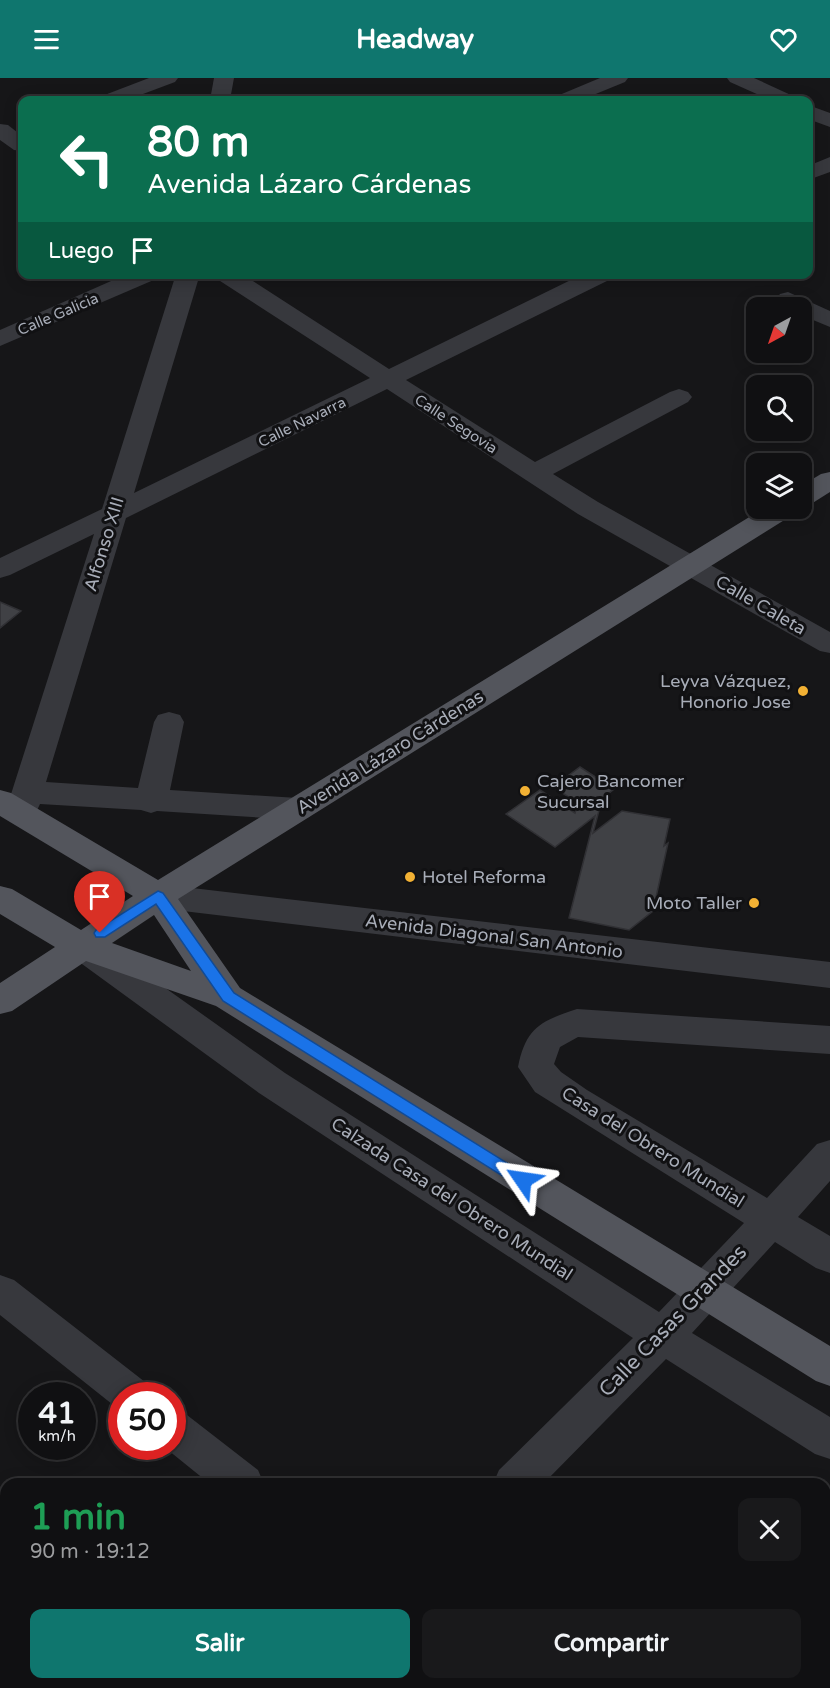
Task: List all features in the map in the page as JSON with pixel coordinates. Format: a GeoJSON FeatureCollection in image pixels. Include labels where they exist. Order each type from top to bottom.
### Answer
{"type":"FeatureCollection","features":[{"type":"Feature","properties":{"kind":"main road"},"geometry":{"type":"LineString","coordinates":[[812,491],[830,480]]}},
{"type":"Feature","properties":{"kind":"main road","name":"Avenida Lázaro Cárdenas"},"geometry":{"type":"LineString","coordinates":[[0,1001],[158,896],[767,519]]}},
{"type":"Feature","properties":{"kind":"main road","name":"Calzada Casa del Obrero Mundial"},"geometry":{"type":"LineString","coordinates":[[16,802],[158,896],[228,997]]}},
{"type":"Feature","properties":{"kind":"main road","name":"Calzada Casa del Obrero Mundial"},"geometry":{"type":"LineString","coordinates":[[0,898],[81,946],[228,997],[830,1368]]}},
{"type":"Feature","properties":{"kind":"street"},"geometry":{"type":"LineString","coordinates":[[120,96],[168,78]]}},
{"type":"Feature","properties":{"kind":"street"},"geometry":{"type":"LineString","coordinates":[[221,96],[224,78]]}},
{"type":"Feature","properties":{"kind":"street"},"geometry":{"type":"LineString","coordinates":[[574,96],[618,78]]}},
{"type":"Feature","properties":{"kind":"street"},"geometry":{"type":"LineString","coordinates":[[737,78],[777,96]]}},
{"type":"Feature","properties":{"kind":"street"},"geometry":{"type":"LineString","coordinates":[[813,113],[830,121]]}},
{"type":"Feature","properties":{"kind":"street"},"geometry":{"type":"LineString","coordinates":[[813,172],[830,164]]}},
{"type":"Feature","properties":{"kind":"street","name":"Calle Galicia"},"geometry":{"type":"LineString","coordinates":[[0,339],[137,279]]}},
{"type":"Feature","properties":{"kind":"street","name":"Alfonso XIII"},"geometry":{"type":"LineString","coordinates":[[16,802],[114,513],[186,279]]}},
{"type":"Feature","properties":{"kind":"street","name":"Calle Segovia"},"geometry":{"type":"LineString","coordinates":[[233,279],[532,474],[692,566]]}},
{"type":"Feature","properties":{"kind":"street","name":"Calle Navarra"},"geometry":{"type":"LineString","coordinates":[[0,569],[593,279]]}},
{"type":"Feature","properties":{"kind":"street"},"geometry":{"type":"LineString","coordinates":[[812,311],[830,320]]}},
{"type":"Feature","properties":{"kind":"street"},"geometry":{"type":"LineString","coordinates":[[532,474],[679,397]]}},
{"type":"Feature","properties":{"kind":"street","name":"Calle Caleta"},"geometry":{"type":"LineString","coordinates":[[692,566],[830,644]]}},
{"type":"Feature","properties":{"kind":"street"},"geometry":{"type":"LineString","coordinates":[[151,802],[169,722]]}},
{"type":"Feature","properties":{"kind":"street"},"geometry":{"type":"LineString","coordinates":[[16,802],[151,802],[298,810]]}},
{"type":"Feature","properties":{"kind":"street","name":"Avenida Diagonal San Antonio"},"geometry":{"type":"LineString","coordinates":[[158,896],[830,975]]}},
{"type":"Feature","properties":{"kind":"street","name":"Calzada Casa del Obrero Mundial"},"geometry":{"type":"LineString","coordinates":[[81,946],[272,1083],[661,1335],[830,1440]]}},
{"type":"Feature","properties":{"kind":"street","name":"Casa del Obrero Mundial"},"geometry":{"type":"LineString","coordinates":[[770,1220],[573,1100],[548,1082],[536,1067],[539,1047],[553,1031],[577,1023],[830,1040]]}},
{"type":"Feature","properties":{"kind":"street","name":"Calle Casas Grandes"},"geometry":{"type":"LineString","coordinates":[[520,1478],[705,1293],[830,1155]]}},
{"type":"Feature","properties":{"kind":"street"},"geometry":{"type":"LineString","coordinates":[[770,1220],[830,1256]]}},
{"type":"Feature","properties":{"kind":"street"},"geometry":{"type":"LineString","coordinates":[[0,1292],[114,1382]]}},
{"type":"Feature","properties":{"kind":"street"},"geometry":{"type":"LineString","coordinates":[[186,1439],[235,1478]]}},
{"type":"Feature","properties":{"kind":"building"},"geometry":{"type":"Polygon","coordinates":[[[0,602],[21,611],[0,628],[0,602]]]}},
{"type":"Feature","properties":{"kind":"building"},"geometry":{"type":"Polygon","coordinates":[[[580,767],[614,789],[602,799],[593,833],[622,811],[670,819],[664,846],[668,843],[653,911],[629,930],[569,918],[595,816],[555,847],[506,814],[540,790],[575,813],[578,803],[553,787],[580,767]]]}},
{"type":"Feature","properties":{"kind":"place","name":"Leyva Vázquez, Honorio Jose"},"geometry":{"type":"Point","coordinates":[803,691]}},
{"type":"Feature","properties":{"kind":"place","name":"Cajero Bancomer Sucursal"},"geometry":{"type":"Point","coordinates":[525,791]}},
{"type":"Feature","properties":{"kind":"place","name":"Hotel Reforma"},"geometry":{"type":"Point","coordinates":[410,877]}},
{"type":"Feature","properties":{"kind":"place","name":"Moto Taller"},"geometry":{"type":"Point","coordinates":[754,903]}},
{"type":"Feature","properties":{"kind":"route"},"geometry":{"type":"LineString","coordinates":[[100,933],[158,896],[228,997],[523,1180]]}}]}
